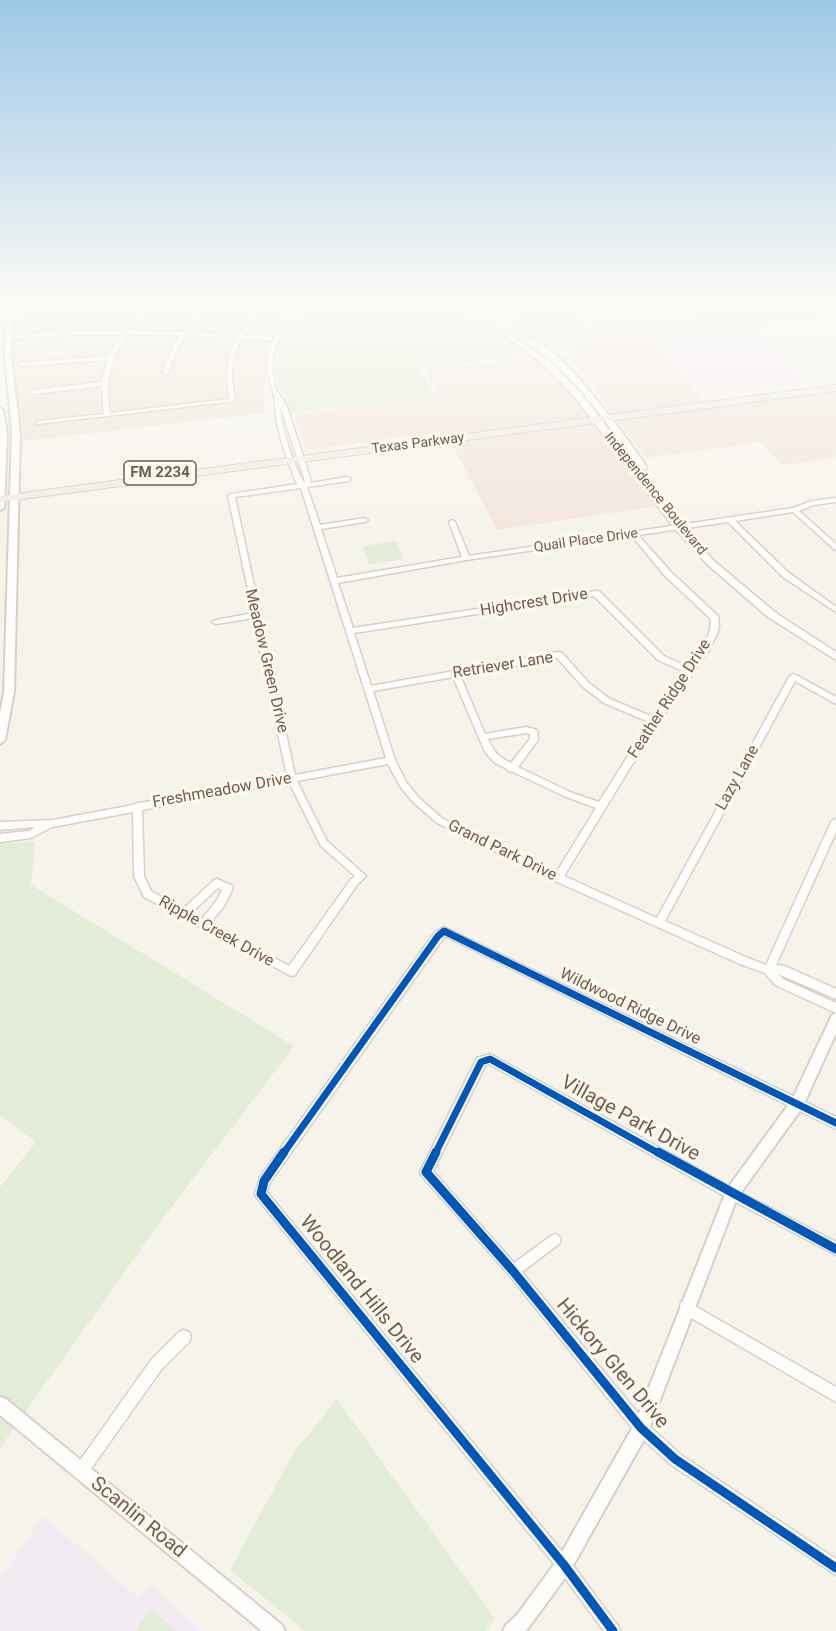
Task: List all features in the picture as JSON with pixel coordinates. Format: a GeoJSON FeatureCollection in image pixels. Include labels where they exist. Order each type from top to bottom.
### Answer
{"type":"FeatureCollection","features":[{"type":"Feature","properties":{"kind":"main road","name":"Independence Boulevard"},"geometry":{"type":"LineString","coordinates":[[567,383],[637,464]]}},
{"type":"Feature","properties":{"kind":"main road","name":"Independence Boulevard"},"geometry":{"type":"LineString","coordinates":[[581,383],[608,416],[637,464],[711,563],[745,588],[772,615],[835,653]]}},
{"type":"Feature","properties":{"kind":"main road","name":"Texas Parkway"},"geometry":{"type":"LineString","coordinates":[[296,457],[461,438],[836,384]]}},
{"type":"Feature","properties":{"kind":"main road","name":"Texas Parkway"},"geometry":{"type":"LineString","coordinates":[[608,416],[836,388]]}},
{"type":"Feature","properties":{"kind":"main road"},"geometry":{"type":"LineString","coordinates":[[736,402],[748,396]]}},
{"type":"Feature","properties":{"kind":"main road","name":"Texas Parkway"},"geometry":{"type":"LineString","coordinates":[[0,496],[476,431],[595,418]]}},
{"type":"Feature","properties":{"kind":"main road"},"geometry":{"type":"LineString","coordinates":[[461,438],[476,431]]}},
{"type":"Feature","properties":{"kind":"main road"},"geometry":{"type":"LineString","coordinates":[[391,447],[405,441]]}},
{"type":"Feature","properties":{"kind":"street"},"geometry":{"type":"LineString","coordinates":[[0,740],[9,692],[16,432],[16,422],[3,383]]}},
{"type":"Feature","properties":{"kind":"street"},"geometry":{"type":"LineString","coordinates":[[39,423],[233,400],[230,383]]}},
{"type":"Feature","properties":{"kind":"street","name":"Grand Park Drive"},"geometry":{"type":"LineString","coordinates":[[273,383],[277,399],[277,415],[296,457],[298,482],[304,486],[391,760],[410,792],[440,821],[558,878],[769,970],[781,969],[836,993]]}},
{"type":"Feature","properties":{"kind":"street"},"geometry":{"type":"LineString","coordinates":[[34,392],[104,384],[108,415]]}},
{"type":"Feature","properties":{"kind":"street"},"geometry":{"type":"LineString","coordinates":[[0,410],[3,434],[0,508]]}},
{"type":"Feature","properties":{"kind":"street"},"geometry":{"type":"LineString","coordinates":[[3,434],[16,432]]}},
{"type":"Feature","properties":{"kind":"street"},"geometry":{"type":"LineString","coordinates":[[304,486],[348,479]]}},
{"type":"Feature","properties":{"kind":"street","name":"Meadow Green Drive"},"geometry":{"type":"LineString","coordinates":[[304,486],[231,496],[292,779],[324,843],[361,876]]}},
{"type":"Feature","properties":{"kind":"street","name":"Quail Place Drive"},"geometry":{"type":"LineString","coordinates":[[334,581],[466,558],[794,510],[812,503],[836,500]]}},
{"type":"Feature","properties":{"kind":"street"},"geometry":{"type":"LineString","coordinates":[[794,510],[836,548]]}},
{"type":"Feature","properties":{"kind":"street"},"geometry":{"type":"LineString","coordinates":[[317,528],[365,520]]}},
{"type":"Feature","properties":{"kind":"street"},"geometry":{"type":"LineString","coordinates":[[730,520],[786,575],[836,610]]}},
{"type":"Feature","properties":{"kind":"street"},"geometry":{"type":"LineString","coordinates":[[452,522],[466,558]]}},
{"type":"Feature","properties":{"kind":"street","name":"Feather Ridge Drive"},"geometry":{"type":"LineString","coordinates":[[558,878],[654,721],[690,671],[716,627],[715,618],[668,574],[634,534]]}},
{"type":"Feature","properties":{"kind":"street"},"geometry":{"type":"LineString","coordinates":[[0,555],[13,553]]}},
{"type":"Feature","properties":{"kind":"street","name":"Highcrest Drive"},"geometry":{"type":"LineString","coordinates":[[350,631],[596,593],[661,658],[690,671]]}},
{"type":"Feature","properties":{"kind":"street"},"geometry":{"type":"LineString","coordinates":[[216,622],[255,615]]}},
{"type":"Feature","properties":{"kind":"street","name":"Retriever Lane"},"geometry":{"type":"LineString","coordinates":[[368,689],[559,655],[586,685],[607,701],[654,721]]}},
{"type":"Feature","properties":{"kind":"street"},"geometry":{"type":"LineString","coordinates":[[456,674],[488,750],[498,761],[567,794],[601,806]]}},
{"type":"Feature","properties":{"kind":"street","name":"Lazy Lane"},"geometry":{"type":"LineString","coordinates":[[659,924],[793,677],[836,701]]}},
{"type":"Feature","properties":{"kind":"street"},"geometry":{"type":"LineString","coordinates":[[484,737],[526,730],[534,732],[534,740],[511,769]]}},
{"type":"Feature","properties":{"kind":"street","name":"Freshmeadow Drive"},"geometry":{"type":"LineString","coordinates":[[0,826],[53,822],[391,760]]}},
{"type":"Feature","properties":{"kind":"street","name":"Ripple Creek Drive"},"geometry":{"type":"LineString","coordinates":[[136,806],[139,876],[147,894],[291,972],[354,882],[361,876]]}},
{"type":"Feature","properties":{"kind":"street","name":"Freshmeadow Drive"},"geometry":{"type":"LineString","coordinates":[[0,838],[31,834],[53,822]]}},
{"type":"Feature","properties":{"kind":"street"},"geometry":{"type":"LineString","coordinates":[[769,970],[836,822]]}},
{"type":"Feature","properties":{"kind":"street"},"geometry":{"type":"LineString","coordinates":[[184,914],[217,883],[228,888],[221,903],[203,924]]}},
{"type":"Feature","properties":{"kind":"street","name":"Wildwood Ridge Drive"},"geometry":{"type":"LineString","coordinates":[[422,958],[438,936],[444,932],[836,1124]]}},
{"type":"Feature","properties":{"kind":"street","name":"Woodland Hills Drive"},"geometry":{"type":"LineString","coordinates":[[422,958],[264,1181],[261,1194],[564,1565],[613,1631]]}},
{"type":"Feature","properties":{"kind":"street","name":"Grand Park Drive"},"geometry":{"type":"LineString","coordinates":[[769,970],[779,982],[836,1008]]}},
{"type":"Feature","properties":{"kind":"street"},"geometry":{"type":"LineString","coordinates":[[518,1628],[564,1565],[641,1428],[686,1307],[732,1194],[797,1104],[836,1019]]}},
{"type":"Feature","properties":{"kind":"street","name":"Village Park Drive"},"geometry":{"type":"LineString","coordinates":[[444,1136],[481,1062],[490,1059],[732,1194],[836,1249]]}},
{"type":"Feature","properties":{"kind":"street","name":"Hickory Glen Drive"},"geometry":{"type":"LineString","coordinates":[[444,1136],[426,1172],[513,1271],[641,1428],[675,1459],[836,1568]]}},
{"type":"Feature","properties":{"kind":"street"},"geometry":{"type":"LineString","coordinates":[[513,1271],[555,1240]]}},
{"type":"Feature","properties":{"kind":"street"},"geometry":{"type":"LineString","coordinates":[[686,1307],[836,1395]]}},
{"type":"Feature","properties":{"kind":"street"},"geometry":{"type":"LineString","coordinates":[[81,1471],[156,1365],[184,1337]]}},
{"type":"Feature","properties":{"kind":"street","name":"Scanlin Road"},"geometry":{"type":"LineString","coordinates":[[0,1405],[276,1631]]}},
{"type":"Feature","properties":{"kind":"shaded area"},"geometry":{"type":"Polygon","coordinates":[[[9,383],[265,383],[264,413],[21,441],[9,383]]]}},
{"type":"Feature","properties":{"kind":"shaded area"},"geometry":{"type":"Polygon","coordinates":[[[432,383],[563,383],[655,506],[497,530],[445,431],[307,450],[294,414],[438,396],[432,383]]]}},
{"type":"Feature","properties":{"kind":"shaded area"},"geometry":{"type":"Polygon","coordinates":[[[591,383],[689,383],[711,408],[836,391],[836,457],[784,465],[760,442],[646,458],[591,383]]]}},
{"type":"Feature","properties":{"kind":"shaded area"},"geometry":{"type":"Polygon","coordinates":[[[692,383],[800,383],[703,395],[692,383]]]}},
{"type":"Feature","properties":{"kind":"shaded area"},"geometry":{"type":"Polygon","coordinates":[[[43,1516],[139,1598],[150,1583],[202,1631],[0,1631],[0,1578],[43,1516]]]}},
{"type":"Feature","properties":{"kind":"green space"},"geometry":{"type":"Polygon","coordinates":[[[278,383],[428,383],[435,396],[290,413],[278,383]]]}},
{"type":"Feature","properties":{"kind":"green space"},"geometry":{"type":"Polygon","coordinates":[[[396,541],[404,559],[369,564],[363,546],[396,541]]]}},
{"type":"Feature","properties":{"kind":"green space"},"geometry":{"type":"Polygon","coordinates":[[[35,842],[31,885],[294,1046],[155,1229],[0,1448],[0,1187],[36,1142],[0,1115],[0,843],[35,842]]]}},
{"type":"Feature","properties":{"kind":"green space"},"geometry":{"type":"Polygon","coordinates":[[[337,1399],[495,1619],[486,1631],[305,1631],[230,1570],[294,1452],[337,1399]]]}},
{"type":"Feature","properties":{"kind":"green space"},"geometry":{"type":"Polygon","coordinates":[[[150,1608],[176,1631],[136,1631],[150,1608]]]}},
{"type":"Feature","properties":{"kind":"cycle path"},"geometry":{"type":"LineString","coordinates":[[613,1631],[564,1565],[261,1194],[264,1181],[438,936],[444,931],[836,1123]]}},
{"type":"Feature","properties":{"kind":"cycle path"},"geometry":{"type":"LineString","coordinates":[[836,1249],[732,1194],[490,1059],[481,1062],[426,1172],[513,1271],[641,1428],[675,1459],[836,1568]]}}]}
